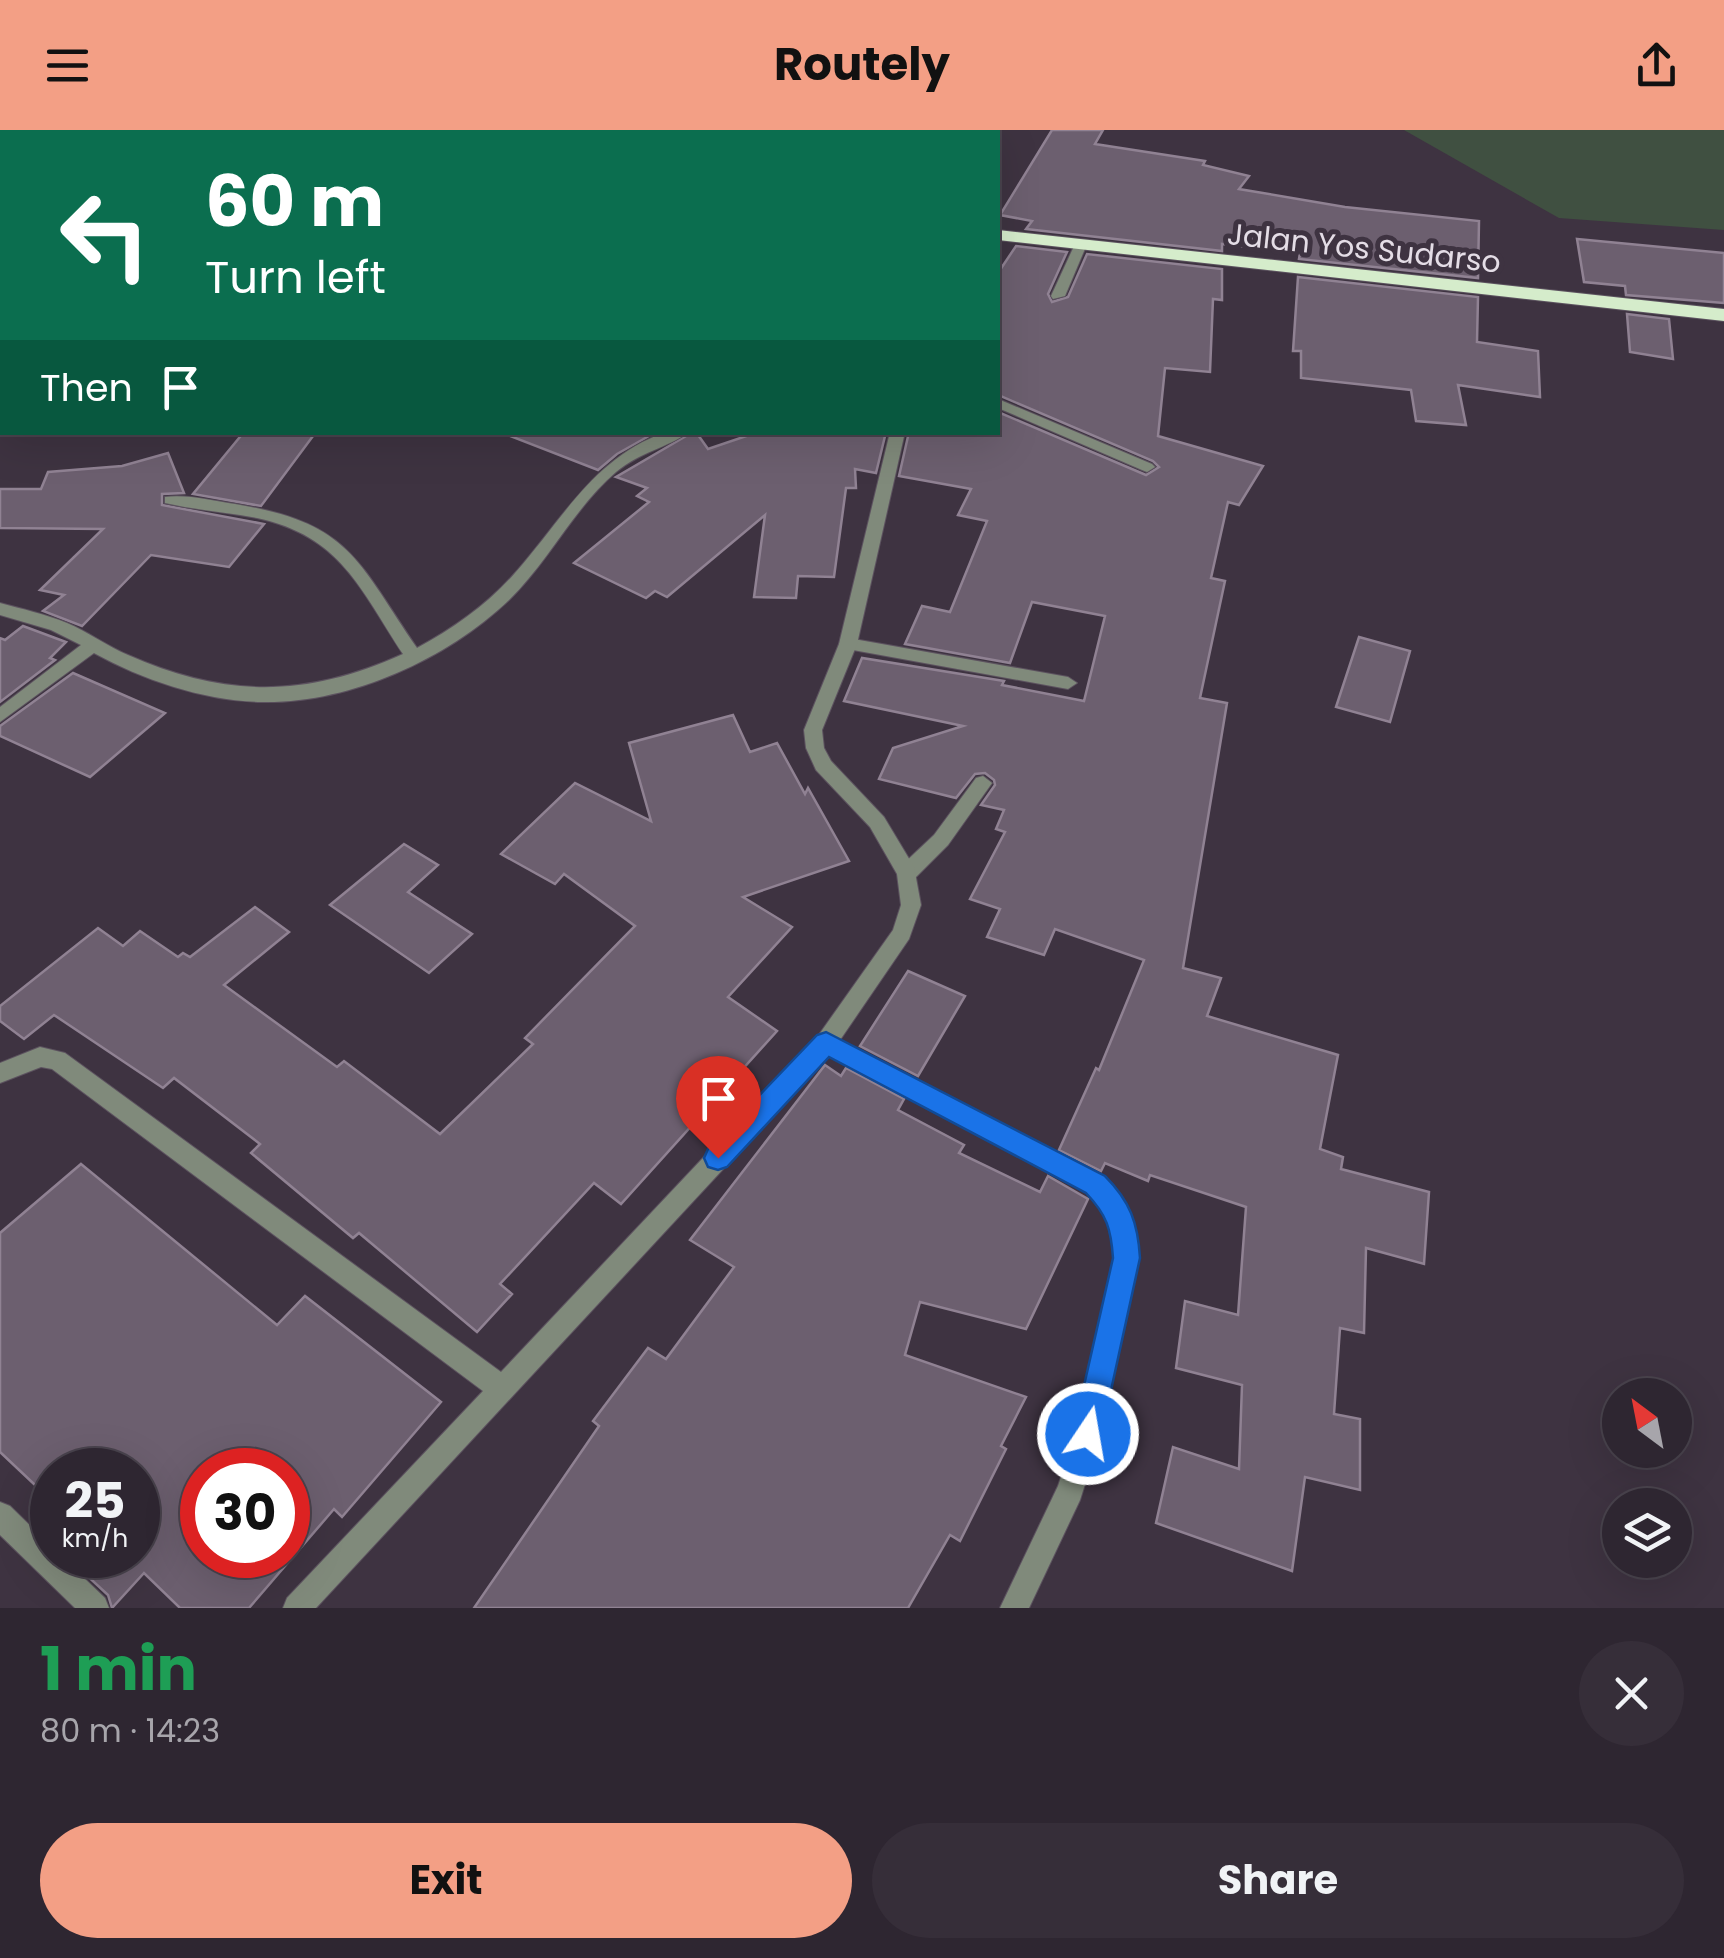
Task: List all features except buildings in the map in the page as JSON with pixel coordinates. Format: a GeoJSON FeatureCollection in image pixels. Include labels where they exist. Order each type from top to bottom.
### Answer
{"type":"FeatureCollection","features":[{"type":"Feature","properties":{"kind":"highway","name":"Jalan Yos Sudarso"},"geometry":{"type":"LineString","coordinates":[[1000,235],[1724,315]]}},
{"type":"Feature","properties":{"kind":"street"},"geometry":{"type":"LineString","coordinates":[[1058,296],[1080,244]]}},
{"type":"Feature","properties":{"kind":"street"},"geometry":{"type":"LineString","coordinates":[[1000,404],[1147,467]]}},
{"type":"Feature","properties":{"kind":"street"},"geometry":{"type":"LineString","coordinates":[[0,609],[62,627],[124,660],[234,696],[280,698],[360,680],[414,657],[473,624],[510,593],[581,496],[606,469],[634,450],[674,435]]}},
{"type":"Feature","properties":{"kind":"street"},"geometry":{"type":"LineString","coordinates":[[297,1608],[826,1043],[902,933],[910,904],[907,873],[877,822],[823,765],[814,748],[814,730],[848,644],[897,435]]}},
{"type":"Feature","properties":{"kind":"street"},"geometry":{"type":"LineString","coordinates":[[172,500],[262,515],[313,530],[335,545],[414,657]]}},
{"type":"Feature","properties":{"kind":"street"},"geometry":{"type":"LineString","coordinates":[[0,716],[94,644]]}},
{"type":"Feature","properties":{"kind":"street"},"geometry":{"type":"LineString","coordinates":[[848,644],[1068,683]]}},
{"type":"Feature","properties":{"kind":"street"},"geometry":{"type":"LineString","coordinates":[[907,873],[941,840],[984,782]]}},
{"type":"Feature","properties":{"kind":"street"},"geometry":{"type":"LineString","coordinates":[[826,1043],[1096,1184],[1116,1205],[1125,1230],[1126,1258],[1088,1434],[1070,1490],[1014,1608]]}},
{"type":"Feature","properties":{"kind":"street"},"geometry":{"type":"LineString","coordinates":[[0,1073],[40,1057],[57,1060],[502,1388]]}},
{"type":"Feature","properties":{"kind":"street"},"geometry":{"type":"LineString","coordinates":[[0,1516],[95,1608]]}},
{"type":"Feature","properties":{"kind":"green space"},"geometry":{"type":"Polygon","coordinates":[[[1404,130],[1724,130],[1724,230],[1559,218],[1404,130]]]}},
{"type":"Feature","properties":{"kind":"route"},"geometry":{"type":"LineString","coordinates":[[718,1158],[826,1043],[1096,1184],[1116,1205],[1125,1230],[1126,1258],[1088,1434]]}}]}
